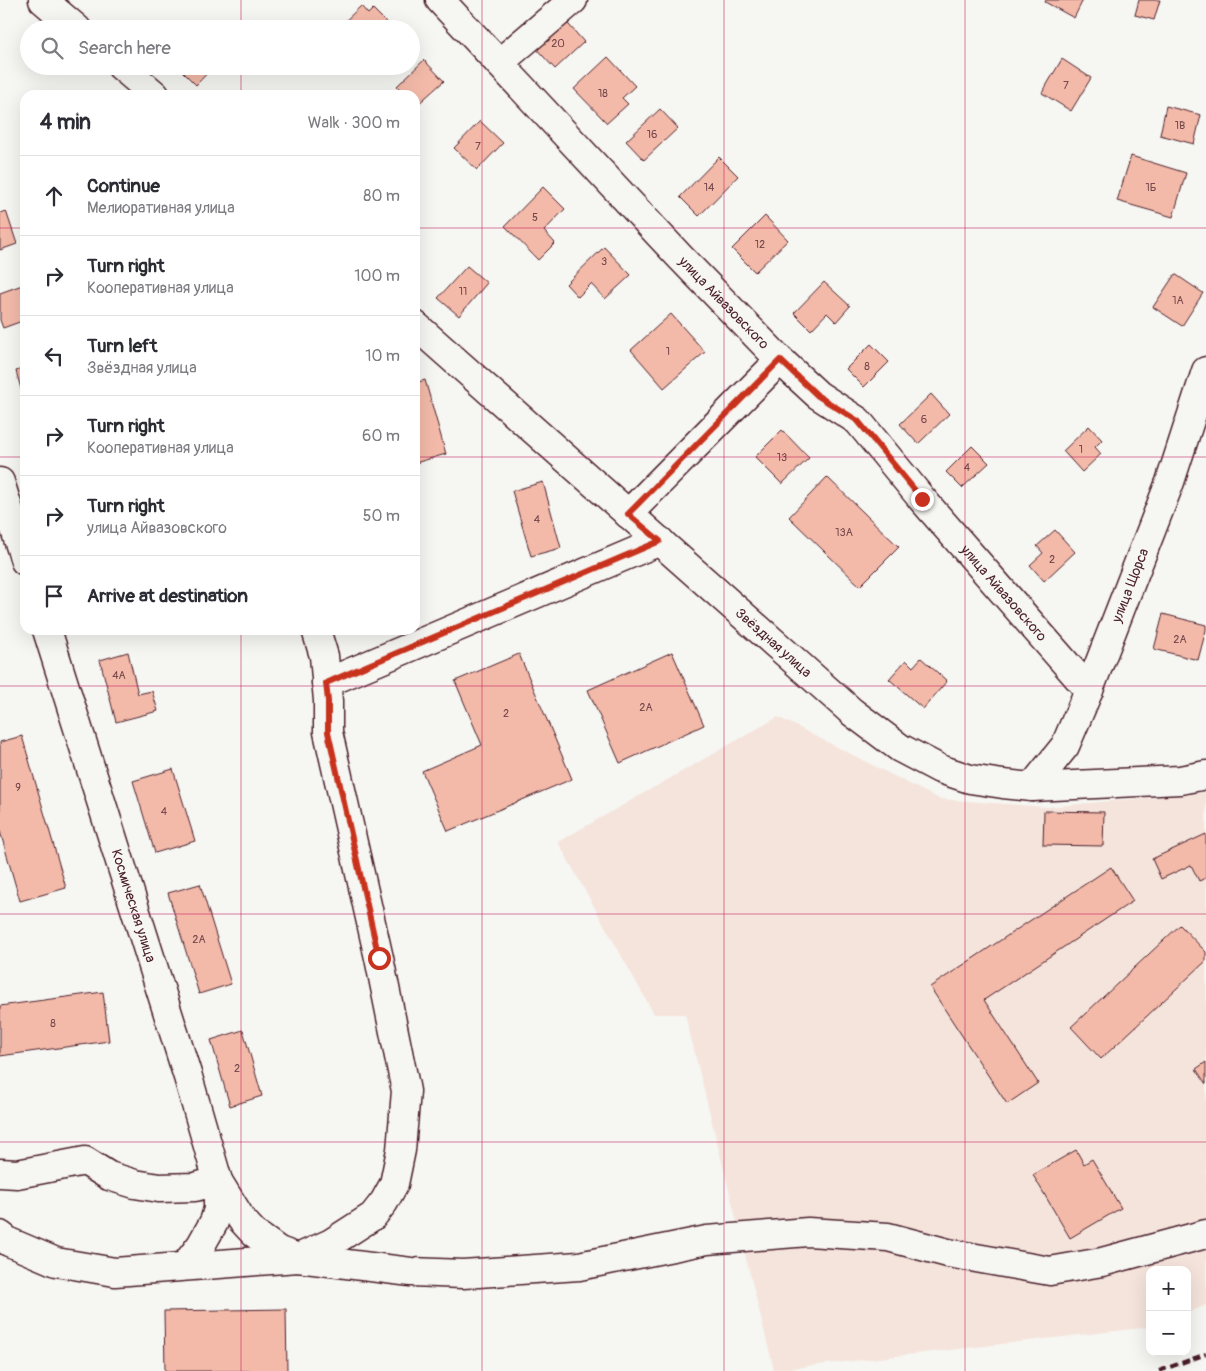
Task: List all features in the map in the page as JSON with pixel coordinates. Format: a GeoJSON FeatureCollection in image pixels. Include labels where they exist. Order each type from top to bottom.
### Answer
{"type":"FeatureCollection","features":[{"type":"Feature","properties":{"kind":"street"},"geometry":{"type":"LineString","coordinates":[[43,0],[66,20]]}},
{"type":"Feature","properties":{"kind":"street","name":"улица Айвазовского"},"geometry":{"type":"LineString","coordinates":[[440,0],[681,258],[780,360],[818,396],[858,421],[922,499],[1089,690]]}},
{"type":"Feature","properties":{"kind":"street"},"geometry":{"type":"LineString","coordinates":[[499,63],[573,0]]}},
{"type":"Feature","properties":{"kind":"street"},"geometry":{"type":"LineString","coordinates":[[131,75],[148,90]]}},
{"type":"Feature","properties":{"kind":"street","name":"Звёздная улица"},"geometry":{"type":"LineString","coordinates":[[420,329],[852,712],[900,748],[940,769],[970,779],[1032,787],[1180,780],[1206,775]]}},
{"type":"Feature","properties":{"kind":"street"},"geometry":{"type":"LineString","coordinates":[[628,514],[780,360]]}},
{"type":"Feature","properties":{"kind":"street","name":"улица Щорса"},"geometry":{"type":"LineString","coordinates":[[1032,787],[1065,746],[1089,690],[1170,482],[1206,371]]}},
{"type":"Feature","properties":{"kind":"street"},"geometry":{"type":"LineString","coordinates":[[0,482],[20,545]]}},
{"type":"Feature","properties":{"kind":"street"},"geometry":{"type":"LineString","coordinates":[[326,683],[660,541]]}},
{"type":"Feature","properties":{"kind":"street","name":"Космическая улица"},"geometry":{"type":"LineString","coordinates":[[49,635],[188,1077],[218,1181]]}},
{"type":"Feature","properties":{"kind":"street"},"geometry":{"type":"LineString","coordinates":[[218,1181],[242,1220],[254,1233],[278,1251],[298,1258],[331,1242],[373,1216],[384,1202],[394,1184],[401,1150],[406,1091],[379,958],[328,732],[328,701],[324,656],[318,635]]}},
{"type":"Feature","properties":{"kind":"street"},"geometry":{"type":"LineString","coordinates":[[0,1173],[17,1174],[85,1161],[109,1176],[160,1188],[195,1187],[218,1181]]}},
{"type":"Feature","properties":{"kind":"street"},"geometry":{"type":"LineString","coordinates":[[185,1266],[201,1245],[214,1222],[218,1209],[218,1181]]}},
{"type":"Feature","properties":{"kind":"street"},"geometry":{"type":"LineString","coordinates":[[0,1235],[9,1242],[56,1262],[115,1272],[298,1258],[411,1272],[463,1274],[579,1266],[707,1240],[808,1232],[888,1237],[948,1253],[1050,1271],[1102,1262],[1206,1234]]}},
{"type":"Feature","properties":{"kind":"shaded area"},"geometry":{"type":"Polygon","coordinates":[[[778,717],[939,799],[1048,807],[1206,792],[1206,1305],[1191,1311],[1191,1266],[1146,1266],[1146,1327],[774,1370],[685,1014],[654,1014],[558,842],[778,717]]]}},
{"type":"Feature","properties":{"kind":"building"},"geometry":{"type":"Polygon","coordinates":[[[1046,0],[1083,0],[1074,18],[1045,2],[1046,0]]]}},
{"type":"Feature","properties":{"kind":"building"},"geometry":{"type":"Polygon","coordinates":[[[1139,0],[1160,0],[1154,20],[1135,15],[1139,0]]]}},
{"type":"Feature","properties":{"kind":"building"},"geometry":{"type":"Polygon","coordinates":[[[361,6],[368,14],[373,9],[384,20],[346,20],[361,6]]]}},
{"type":"Feature","properties":{"kind":"building"},"geometry":{"type":"Polygon","coordinates":[[[562,17],[584,42],[555,69],[532,44],[562,17]]]}},
{"type":"Feature","properties":{"kind":"building"},"geometry":{"type":"Polygon","coordinates":[[[608,57],[635,86],[622,98],[628,104],[607,123],[574,89],[608,57]]]}},
{"type":"Feature","properties":{"kind":"building"},"geometry":{"type":"Polygon","coordinates":[[[1062,59],[1091,78],[1071,111],[1042,93],[1062,59]]]}},
{"type":"Feature","properties":{"kind":"building"},"geometry":{"type":"Polygon","coordinates":[[[424,60],[444,81],[420,102],[420,90],[401,90],[397,86],[408,75],[420,75],[420,64],[424,60]]]}},
{"type":"Feature","properties":{"kind":"building"},"geometry":{"type":"Polygon","coordinates":[[[186,75],[205,75],[196,85],[186,75]]]}},
{"type":"Feature","properties":{"kind":"building"},"geometry":{"type":"Polygon","coordinates":[[[1166,106],[1201,115],[1194,144],[1160,135],[1166,106]]]}},
{"type":"Feature","properties":{"kind":"building"},"geometry":{"type":"Polygon","coordinates":[[[660,109],[678,128],[644,160],[626,141],[660,109]]]}},
{"type":"Feature","properties":{"kind":"building"},"geometry":{"type":"Polygon","coordinates":[[[480,121],[503,143],[477,170],[454,148],[480,121]]]}},
{"type":"Feature","properties":{"kind":"building"},"geometry":{"type":"Polygon","coordinates":[[[1131,156],[1186,173],[1173,217],[1117,201],[1131,156]]]}},
{"type":"Feature","properties":{"kind":"building"},"geometry":{"type":"Polygon","coordinates":[[[719,157],[738,176],[699,216],[680,197],[719,157]]]}},
{"type":"Feature","properties":{"kind":"building"},"geometry":{"type":"Polygon","coordinates":[[[543,187],[565,209],[544,231],[555,243],[538,260],[505,226],[543,187]]]}},
{"type":"Feature","properties":{"kind":"building"},"geometry":{"type":"Polygon","coordinates":[[[6,211],[17,244],[0,250],[0,213],[6,211]]]}},
{"type":"Feature","properties":{"kind":"building"},"geometry":{"type":"Polygon","coordinates":[[[765,216],[788,240],[755,272],[732,249],[765,216]]]}},
{"type":"Feature","properties":{"kind":"building"},"geometry":{"type":"Polygon","coordinates":[[[604,247],[631,275],[605,299],[591,284],[578,297],[566,284],[604,247]]]}},
{"type":"Feature","properties":{"kind":"building"},"geometry":{"type":"Polygon","coordinates":[[[467,266],[487,283],[459,316],[438,298],[467,266]]]}},
{"type":"Feature","properties":{"kind":"building"},"geometry":{"type":"Polygon","coordinates":[[[1175,274],[1203,293],[1182,326],[1153,307],[1175,274]]]}},
{"type":"Feature","properties":{"kind":"building"},"geometry":{"type":"Polygon","coordinates":[[[824,282],[850,306],[836,322],[827,313],[811,330],[794,313],[824,282]]]}},
{"type":"Feature","properties":{"kind":"building"},"geometry":{"type":"Polygon","coordinates":[[[20,286],[20,322],[3,328],[0,320],[0,293],[20,286]]]}},
{"type":"Feature","properties":{"kind":"building"},"geometry":{"type":"Polygon","coordinates":[[[671,314],[705,352],[664,388],[631,350],[671,314]]]}},
{"type":"Feature","properties":{"kind":"building"},"geometry":{"type":"Polygon","coordinates":[[[871,344],[889,362],[864,387],[846,369],[871,344]]]}},
{"type":"Feature","properties":{"kind":"building"},"geometry":{"type":"Polygon","coordinates":[[[20,370],[20,385],[16,371],[20,370]]]}},
{"type":"Feature","properties":{"kind":"building"},"geometry":{"type":"Polygon","coordinates":[[[425,380],[446,454],[420,462],[420,382],[425,380]]]}},
{"type":"Feature","properties":{"kind":"building"},"geometry":{"type":"Polygon","coordinates":[[[931,394],[949,414],[918,444],[900,424],[931,394]]]}},
{"type":"Feature","properties":{"kind":"building"},"geometry":{"type":"Polygon","coordinates":[[[1089,426],[1102,440],[1095,447],[1101,454],[1082,472],[1063,451],[1089,426]]]}},
{"type":"Feature","properties":{"kind":"building"},"geometry":{"type":"Polygon","coordinates":[[[782,430],[809,458],[782,484],[755,457],[782,430]]]}},
{"type":"Feature","properties":{"kind":"building"},"geometry":{"type":"Polygon","coordinates":[[[972,446],[989,463],[962,488],[946,472],[972,446]]]}},
{"type":"Feature","properties":{"kind":"building"},"geometry":{"type":"Polygon","coordinates":[[[827,477],[899,547],[860,586],[789,517],[827,477]]]}},
{"type":"Feature","properties":{"kind":"building"},"geometry":{"type":"Polygon","coordinates":[[[543,482],[561,548],[531,556],[512,491],[543,482]]]}},
{"type":"Feature","properties":{"kind":"building"},"geometry":{"type":"Polygon","coordinates":[[[1055,530],[1075,552],[1044,581],[1030,565],[1043,553],[1037,546],[1055,530]]]}},
{"type":"Feature","properties":{"kind":"building"},"geometry":{"type":"Polygon","coordinates":[[[1163,614],[1206,625],[1198,660],[1154,649],[1163,614]]]}},
{"type":"Feature","properties":{"kind":"building"},"geometry":{"type":"Polygon","coordinates":[[[128,652],[138,694],[152,691],[158,711],[116,722],[100,660],[128,652]]]}},
{"type":"Feature","properties":{"kind":"building"},"geometry":{"type":"Polygon","coordinates":[[[672,652],[704,725],[620,763],[588,690],[672,652]]]}},
{"type":"Feature","properties":{"kind":"building"},"geometry":{"type":"Polygon","coordinates":[[[519,654],[572,779],[448,831],[422,771],[482,745],[455,681],[519,654]]]}},
{"type":"Feature","properties":{"kind":"building"},"geometry":{"type":"Polygon","coordinates":[[[921,658],[947,681],[923,709],[889,679],[906,660],[913,667],[921,658]]]}},
{"type":"Feature","properties":{"kind":"building"},"geometry":{"type":"Polygon","coordinates":[[[22,736],[66,888],[20,901],[0,831],[0,742],[22,736]]]}},
{"type":"Feature","properties":{"kind":"building"},"geometry":{"type":"Polygon","coordinates":[[[173,769],[195,841],[155,853],[133,781],[173,769]]]}},
{"type":"Feature","properties":{"kind":"building"},"geometry":{"type":"Polygon","coordinates":[[[1044,811],[1104,812],[1103,846],[1043,845],[1044,811]]]}},
{"type":"Feature","properties":{"kind":"building"},"geometry":{"type":"Polygon","coordinates":[[[1206,834],[1206,878],[1199,881],[1191,865],[1161,879],[1152,859],[1206,834]]]}},
{"type":"Feature","properties":{"kind":"building"},"geometry":{"type":"Polygon","coordinates":[[[1111,867],[1133,901],[984,1000],[1038,1083],[1007,1104],[930,987],[1111,867]]]}},
{"type":"Feature","properties":{"kind":"building"},"geometry":{"type":"Polygon","coordinates":[[[200,884],[231,984],[199,994],[168,893],[200,884]]]}},
{"type":"Feature","properties":{"kind":"building"},"geometry":{"type":"Polygon","coordinates":[[[1180,925],[1206,952],[1206,961],[1101,1059],[1071,1027],[1180,925]]]}},
{"type":"Feature","properties":{"kind":"building"},"geometry":{"type":"Polygon","coordinates":[[[103,992],[109,1041],[0,1056],[0,1006],[103,992]]]}},
{"type":"Feature","properties":{"kind":"building"},"geometry":{"type":"Polygon","coordinates":[[[243,1030],[262,1096],[230,1106],[211,1040],[243,1030]]]}},
{"type":"Feature","properties":{"kind":"building"},"geometry":{"type":"Polygon","coordinates":[[[1206,1062],[1206,1084],[1196,1069],[1206,1062]]]}},
{"type":"Feature","properties":{"kind":"building"},"geometry":{"type":"Polygon","coordinates":[[[1076,1150],[1084,1164],[1092,1159],[1121,1208],[1070,1238],[1033,1175],[1076,1150]]]}},
{"type":"Feature","properties":{"kind":"building"},"geometry":{"type":"Polygon","coordinates":[[[286,1309],[287,1371],[165,1371],[164,1311],[286,1309]]]}},
{"type":"Feature","properties":{"kind":"railway"},"geometry":{"type":"LineString","coordinates":[[1159,1371],[1206,1354]]}},
{"type":"Feature","properties":{"kind":"route"},"geometry":{"type":"LineString","coordinates":[[379,958],[328,732],[326,683],[660,541],[628,514],[780,360],[818,396],[858,421],[922,499]]}}]}
